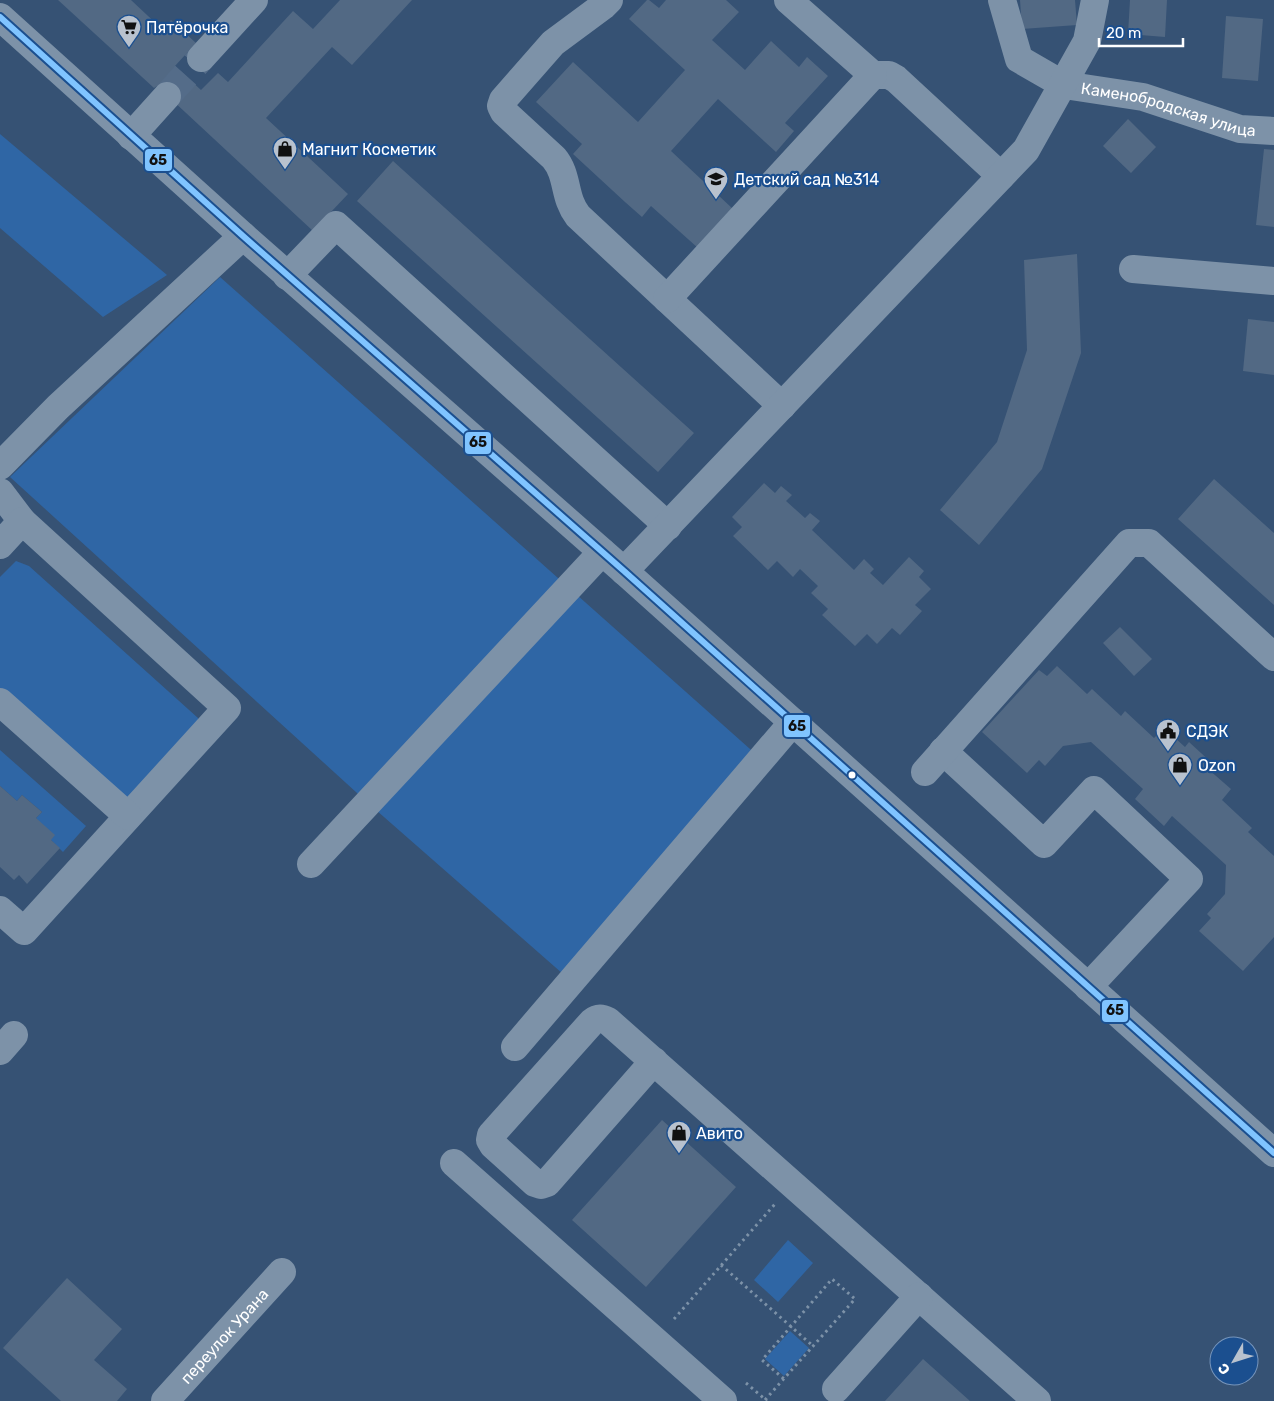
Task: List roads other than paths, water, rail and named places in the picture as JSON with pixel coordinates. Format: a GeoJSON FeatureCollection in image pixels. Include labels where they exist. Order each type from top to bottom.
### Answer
{"type":"FeatureCollection","features":[{"type":"Feature","properties":{"kind":"street"},"geometry":{"type":"LineString","coordinates":[[201,58],[254,0]]}},
{"type":"Feature","properties":{"kind":"street"},"geometry":{"type":"LineString","coordinates":[[609,0],[554,43],[503,100],[501,106],[504,112],[554,158],[560,166],[571,207],[578,216],[782,406]]}},
{"type":"Feature","properties":{"kind":"street"},"geometry":{"type":"LineString","coordinates":[[788,0],[873,75],[889,75],[896,79],[1001,176]]}},
{"type":"Feature","properties":{"kind":"street"},"geometry":{"type":"LineString","coordinates":[[1002,0],[1018,59],[1064,85]]}},
{"type":"Feature","properties":{"kind":"street"},"geometry":{"type":"LineString","coordinates":[[624,571],[1026,150],[1088,41],[1095,0]]}},
{"type":"Feature","properties":{"kind":"street"},"geometry":{"type":"LineString","coordinates":[[0,17],[287,276],[624,571],[1274,1153]]}},
{"type":"Feature","properties":{"kind":"street"},"geometry":{"type":"LineString","coordinates":[[667,299],[873,75]]}},
{"type":"Feature","properties":{"kind":"street","name":"Каменобродская улица"},"geometry":{"type":"LineString","coordinates":[[1064,85],[1143,97],[1240,129],[1274,131]]}},
{"type":"Feature","properties":{"kind":"street"},"geometry":{"type":"LineString","coordinates":[[131,136],[167,96]]}},
{"type":"Feature","properties":{"kind":"street"},"geometry":{"type":"LineString","coordinates":[[287,276],[336,225],[668,526]]}},
{"type":"Feature","properties":{"kind":"street"},"geometry":{"type":"LineString","coordinates":[[0,466],[58,407],[243,236]]}},
{"type":"Feature","properties":{"kind":"street"},"geometry":{"type":"LineString","coordinates":[[1134,269],[1274,281]]}},
{"type":"Feature","properties":{"kind":"street"},"geometry":{"type":"LineString","coordinates":[[0,492],[22,521],[227,708],[24,931],[0,910]]}},
{"type":"Feature","properties":{"kind":"street"},"geometry":{"type":"LineString","coordinates":[[0,545],[22,521]]}},
{"type":"Feature","properties":{"kind":"street"},"geometry":{"type":"LineString","coordinates":[[925,772],[1128,543],[1149,543],[1274,657]]}},
{"type":"Feature","properties":{"kind":"street"},"geometry":{"type":"LineString","coordinates":[[311,864],[602,552]]}},
{"type":"Feature","properties":{"kind":"street"},"geometry":{"type":"LineString","coordinates":[[0,702],[128,816]]}},
{"type":"Feature","properties":{"kind":"street"},"geometry":{"type":"LineString","coordinates":[[514,1047],[793,722]]}},
{"type":"Feature","properties":{"kind":"street"},"geometry":{"type":"LineString","coordinates":[[943,751],[1044,844],[1094,790],[1189,879],[1088,987]]}},
{"type":"Feature","properties":{"kind":"street"},"geometry":{"type":"LineString","coordinates":[[654,1061],[547,1183],[541,1185],[535,1182],[493,1145],[490,1140],[491,1135],[592,1022],[596,1018],[602,1018],[608,1021],[654,1061],[1037,1401]]}},
{"type":"Feature","properties":{"kind":"street"},"geometry":{"type":"LineString","coordinates":[[454,1162],[723,1401]]}},
{"type":"Feature","properties":{"kind":"street","name":"переулок Урана"},"geometry":{"type":"LineString","coordinates":[[165,1401],[282,1272]]}},
{"type":"Feature","properties":{"kind":"street"},"geometry":{"type":"LineString","coordinates":[[836,1389],[919,1296]]}},
{"type":"Feature","properties":{"kind":"tunnel"},"geometry":{"type":"LineString","coordinates":[[167,96],[201,58]]}},
{"type":"Feature","properties":{"kind":"place","name":"Пятёрочка"},"geometry":{"type":"Point","coordinates":[129,48]}},
{"type":"Feature","properties":{"kind":"place","name":"Магнит Косметик"},"geometry":{"type":"Point","coordinates":[285,170]}},
{"type":"Feature","properties":{"kind":"place","name":"Детский сад №314"},"geometry":{"type":"Point","coordinates":[716,200]}},
{"type":"Feature","properties":{"kind":"place","name":"СДЭК"},"geometry":{"type":"Point","coordinates":[1168,752]}},
{"type":"Feature","properties":{"kind":"place","name":"Ozon"},"geometry":{"type":"Point","coordinates":[1180,786]}},
{"type":"Feature","properties":{"kind":"place","name":"Авито"},"geometry":{"type":"Point","coordinates":[679,1154]}}]}
